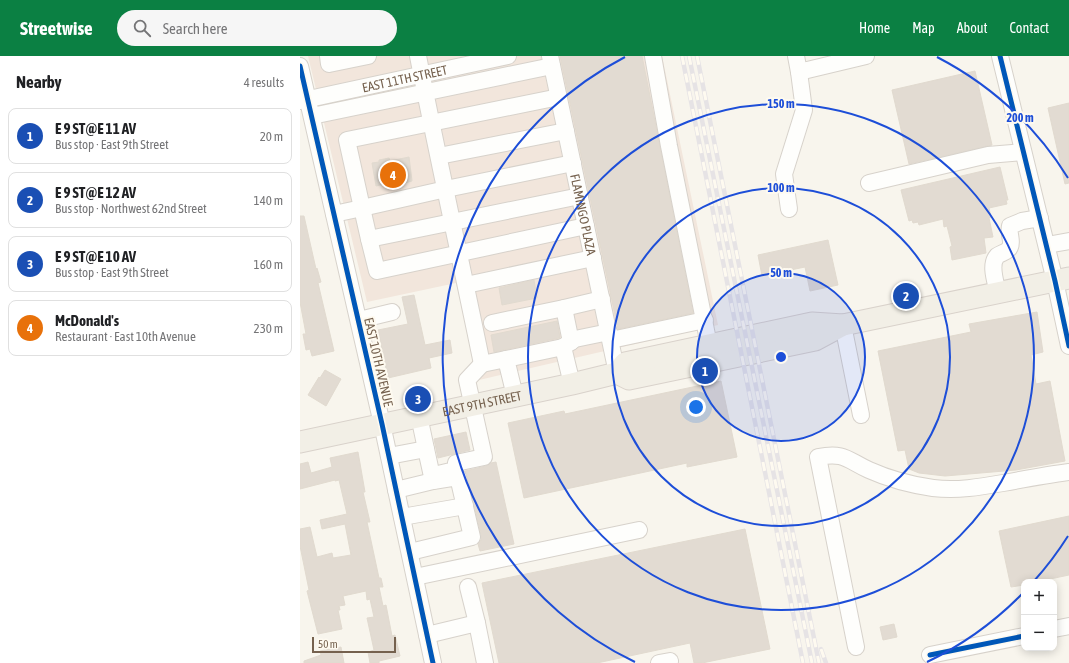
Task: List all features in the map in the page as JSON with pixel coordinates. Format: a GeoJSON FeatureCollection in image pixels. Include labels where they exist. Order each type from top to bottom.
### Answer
{"type":"FeatureCollection","features":[{"type":"Feature","properties":{"kind":"main road"},"geometry":{"type":"LineString","coordinates":[[754,343],[815,340],[843,325],[1062,280]]}},
{"type":"Feature","properties":{"kind":"main road","name":"EAST 9TH STREET"},"geometry":{"type":"LineString","coordinates":[[617,373],[625,363],[709,345],[754,343]]}},
{"type":"Feature","properties":{"kind":"main road","name":"EAST 9TH STREET"},"geometry":{"type":"LineString","coordinates":[[300,442],[617,373],[629,378],[754,343]]}},
{"type":"Feature","properties":{"kind":"street"},"geometry":{"type":"LineString","coordinates":[[328,56],[329,64],[368,56]]}},
{"type":"Feature","properties":{"kind":"street"},"geometry":{"type":"LineString","coordinates":[[418,56],[482,364]]}},
{"type":"Feature","properties":{"kind":"street","name":"EAST 11TH STREET"},"geometry":{"type":"LineString","coordinates":[[304,100],[508,56]]}},
{"type":"Feature","properties":{"kind":"street"},"geometry":{"type":"LineString","coordinates":[[653,56],[669,146],[709,345]]}},
{"type":"Feature","properties":{"kind":"street"},"geometry":{"type":"LineString","coordinates":[[789,209],[784,174],[804,110],[797,64],[866,56]]}},
{"type":"Feature","properties":{"kind":"street"},"geometry":{"type":"LineString","coordinates":[[1000,56],[1046,245],[1062,280],[1069,346]]}},
{"type":"Feature","properties":{"kind":"street"},"geometry":{"type":"LineString","coordinates":[[312,116],[426,92],[551,61]]}},
{"type":"Feature","properties":{"kind":"street","name":"FLAMINGO PLAZA"},"geometry":{"type":"LineString","coordinates":[[551,61],[617,373]]}},
{"type":"Feature","properties":{"kind":"street","name":"EAST 10TH AVENUE"},"geometry":{"type":"LineString","coordinates":[[300,66],[304,100],[312,116],[382,424],[433,663]]}},
{"type":"Feature","properties":{"kind":"street"},"geometry":{"type":"LineString","coordinates":[[559,97],[346,140],[376,271],[586,226]]}},
{"type":"Feature","properties":{"kind":"street"},"geometry":{"type":"LineString","coordinates":[[439,156],[566,131]]}},
{"type":"Feature","properties":{"kind":"street"},"geometry":{"type":"LineString","coordinates":[[869,183],[988,155],[1023,152]]}},
{"type":"Feature","properties":{"kind":"street"},"geometry":{"type":"LineString","coordinates":[[334,214],[573,163]]}},
{"type":"Feature","properties":{"kind":"street"},"geometry":{"type":"LineString","coordinates":[[369,239],[580,196]]}},
{"type":"Feature","properties":{"kind":"street"},"geometry":{"type":"LineString","coordinates":[[998,293],[994,266],[996,257],[1009,249],[1011,246],[1010,226],[1022,221],[1040,218]]}},
{"type":"Feature","properties":{"kind":"street"},"geometry":{"type":"LineString","coordinates":[[1046,245],[1069,241]]}},
{"type":"Feature","properties":{"kind":"street"},"geometry":{"type":"LineString","coordinates":[[466,284],[593,258]]}},
{"type":"Feature","properties":{"kind":"street"},"geometry":{"type":"LineString","coordinates":[[492,323],[602,299]]}},
{"type":"Feature","properties":{"kind":"street"},"geometry":{"type":"LineString","coordinates":[[564,308],[572,384]]}},
{"type":"Feature","properties":{"kind":"street"},"geometry":{"type":"LineString","coordinates":[[358,320],[392,312]]}},
{"type":"Feature","properties":{"kind":"street"},"geometry":{"type":"LineString","coordinates":[[396,490],[455,470],[456,463],[484,457],[468,380],[482,364],[567,344],[575,339],[610,336],[705,320]]}},
{"type":"Feature","properties":{"kind":"street"},"geometry":{"type":"LineString","coordinates":[[843,325],[862,415]]}},
{"type":"Feature","properties":{"kind":"street"},"geometry":{"type":"LineString","coordinates":[[506,359],[515,396]]}},
{"type":"Feature","properties":{"kind":"street"},"geometry":{"type":"LineString","coordinates":[[420,416],[432,479]]}},
{"type":"Feature","properties":{"kind":"street"},"geometry":{"type":"LineString","coordinates":[[389,456],[426,449]]}},
{"type":"Feature","properties":{"kind":"street"},"geometry":{"type":"LineString","coordinates":[[856,647],[818,457],[832,454],[842,456],[869,470],[897,481],[948,489],[981,487],[1069,472]]}},
{"type":"Feature","properties":{"kind":"street"},"geometry":{"type":"LineString","coordinates":[[410,552],[472,537],[458,477],[432,479]]}},
{"type":"Feature","properties":{"kind":"street"},"geometry":{"type":"LineString","coordinates":[[402,518],[465,506]]}},
{"type":"Feature","properties":{"kind":"street"},"geometry":{"type":"LineString","coordinates":[[415,577],[639,530]]}},
{"type":"Feature","properties":{"kind":"street"},"geometry":{"type":"LineString","coordinates":[[468,587],[485,663]]}},
{"type":"Feature","properties":{"kind":"street"},"geometry":{"type":"LineString","coordinates":[[427,634],[477,623]]}},
{"type":"Feature","properties":{"kind":"street"},"geometry":{"type":"LineString","coordinates":[[1057,629],[1069,626]]}},
{"type":"Feature","properties":{"kind":"street"},"geometry":{"type":"LineString","coordinates":[[930,655],[1021,637]]}},
{"type":"Feature","properties":{"kind":"shaded area"},"geometry":{"type":"Polygon","coordinates":[[[308,56],[662,56],[718,325],[479,380],[456,283],[367,302],[308,56]]]}},
{"type":"Feature","properties":{"kind":"building"},"geometry":{"type":"Polygon","coordinates":[[[560,56],[642,56],[693,313],[618,329],[560,56]]]}},
{"type":"Feature","properties":{"kind":"building"},"geometry":{"type":"Polygon","coordinates":[[[975,71],[992,145],[909,164],[892,90],[975,71]]]}},
{"type":"Feature","properties":{"kind":"building"},"geometry":{"type":"Polygon","coordinates":[[[1069,103],[1069,183],[1065,184],[1048,108],[1069,103]]]}},
{"type":"Feature","properties":{"kind":"building"},"geometry":{"type":"Polygon","coordinates":[[[409,157],[412,181],[398,185],[397,181],[376,186],[372,163],[389,158],[390,161],[409,157]]]}},
{"type":"Feature","properties":{"kind":"building"},"geometry":{"type":"Polygon","coordinates":[[[1000,167],[1008,200],[1006,200],[1007,204],[989,208],[991,217],[989,218],[993,237],[984,238],[986,253],[952,260],[950,247],[952,246],[947,226],[944,227],[943,219],[919,225],[918,222],[913,223],[912,220],[909,221],[901,190],[1000,167]]]}},
{"type":"Feature","properties":{"kind":"building"},"geometry":{"type":"Polygon","coordinates":[[[300,216],[304,216],[316,269],[317,268],[321,282],[318,283],[334,351],[312,356],[310,349],[306,350],[303,334],[306,334],[300,302],[300,216]]]}},
{"type":"Feature","properties":{"kind":"building"},"geometry":{"type":"Polygon","coordinates":[[[828,240],[838,285],[810,291],[805,267],[762,276],[758,255],[828,240]]]}},
{"type":"Feature","properties":{"kind":"building"},"geometry":{"type":"Polygon","coordinates":[[[534,280],[537,298],[502,305],[499,288],[534,280]]]}},
{"type":"Feature","properties":{"kind":"building"},"geometry":{"type":"Polygon","coordinates":[[[414,295],[425,345],[450,340],[452,353],[429,358],[431,368],[388,378],[378,330],[408,324],[402,297],[414,295]]]}},
{"type":"Feature","properties":{"kind":"building"},"geometry":{"type":"Polygon","coordinates":[[[1037,312],[1043,352],[1031,355],[1036,384],[1050,381],[1065,461],[1016,470],[945,476],[919,473],[909,469],[905,450],[898,451],[878,351],[971,332],[969,324],[1037,312]]]}},
{"type":"Feature","properties":{"kind":"building"},"geometry":{"type":"Polygon","coordinates":[[[557,321],[559,338],[494,352],[491,335],[557,321]]]}},
{"type":"Feature","properties":{"kind":"building"},"geometry":{"type":"Polygon","coordinates":[[[325,370],[341,379],[326,406],[308,395],[325,370]]]}},
{"type":"Feature","properties":{"kind":"building"},"geometry":{"type":"Polygon","coordinates":[[[721,381],[737,457],[687,467],[687,463],[524,498],[508,423],[564,411],[565,414],[721,381]]]}},
{"type":"Feature","properties":{"kind":"building"},"geometry":{"type":"Polygon","coordinates":[[[466,432],[470,450],[438,458],[434,439],[466,432]]]}},
{"type":"Feature","properties":{"kind":"building"},"geometry":{"type":"Polygon","coordinates":[[[358,452],[365,492],[363,492],[370,522],[367,522],[379,578],[381,578],[383,587],[379,587],[383,606],[386,605],[392,636],[395,635],[400,656],[379,661],[379,663],[370,663],[368,652],[374,650],[367,618],[374,617],[370,599],[367,600],[366,591],[343,596],[345,605],[339,606],[340,610],[338,610],[342,629],[318,634],[307,591],[309,590],[300,546],[300,529],[310,527],[317,557],[332,553],[333,558],[351,555],[345,524],[322,529],[320,520],[347,514],[339,480],[300,489],[300,464],[308,462],[311,473],[332,467],[330,458],[358,452]]]}},
{"type":"Feature","properties":{"kind":"building"},"geometry":{"type":"Polygon","coordinates":[[[496,462],[514,544],[480,551],[478,544],[481,540],[481,535],[465,471],[496,462]]]}},
{"type":"Feature","properties":{"kind":"building"},"geometry":{"type":"Polygon","coordinates":[[[1069,516],[1069,575],[1050,579],[1021,579],[1021,585],[1011,587],[999,531],[1069,516]]]}},
{"type":"Feature","properties":{"kind":"building"},"geometry":{"type":"Polygon","coordinates":[[[745,529],[770,649],[702,663],[694,663],[690,643],[597,663],[499,663],[482,583],[745,529]]]}},
{"type":"Feature","properties":{"kind":"building"},"geometry":{"type":"Polygon","coordinates":[[[894,624],[897,637],[883,640],[880,627],[894,624]]]}},
{"type":"Feature","properties":{"kind":"building"},"geometry":{"type":"Polygon","coordinates":[[[341,647],[344,663],[304,663],[304,661],[321,655],[320,651],[341,647]]]}},
{"type":"Feature","properties":{"kind":"railway"},"geometry":{"type":"LineString","coordinates":[[682,56],[803,663]]}},
{"type":"Feature","properties":{"kind":"railway"},"geometry":{"type":"LineString","coordinates":[[689,56],[812,663]]}},
{"type":"Feature","properties":{"kind":"railway"},"geometry":{"type":"LineString","coordinates":[[697,56],[819,663]]}},
{"type":"Feature","properties":{"kind":"railway"},"geometry":{"type":"LineString","coordinates":[[821,649],[826,663]]}},
{"type":"Feature","properties":{"kind":"cycle path"},"geometry":{"type":"LineString","coordinates":[[1000,56],[1055,281],[1069,346]]}},
{"type":"Feature","properties":{"kind":"cycle path"},"geometry":{"type":"LineString","coordinates":[[300,66],[382,424],[433,663]]}},
{"type":"Feature","properties":{"kind":"cycle path"},"geometry":{"type":"LineString","coordinates":[[930,655],[1021,637]]}},
{"type":"Feature","properties":{"kind":"place","name":"McDonald's"},"geometry":{"type":"Point","coordinates":[393,175]}},
{"type":"Feature","properties":{"kind":"place","name":"E 9 ST@E 12 AV"},"geometry":{"type":"Point","coordinates":[906,296]}},
{"type":"Feature","properties":{"kind":"place","name":"E 9 ST@E 11 AV"},"geometry":{"type":"Point","coordinates":[705,371]}},
{"type":"Feature","properties":{"kind":"place","name":"E 9 ST@E 10 AV"},"geometry":{"type":"Point","coordinates":[418,399]}}]}
